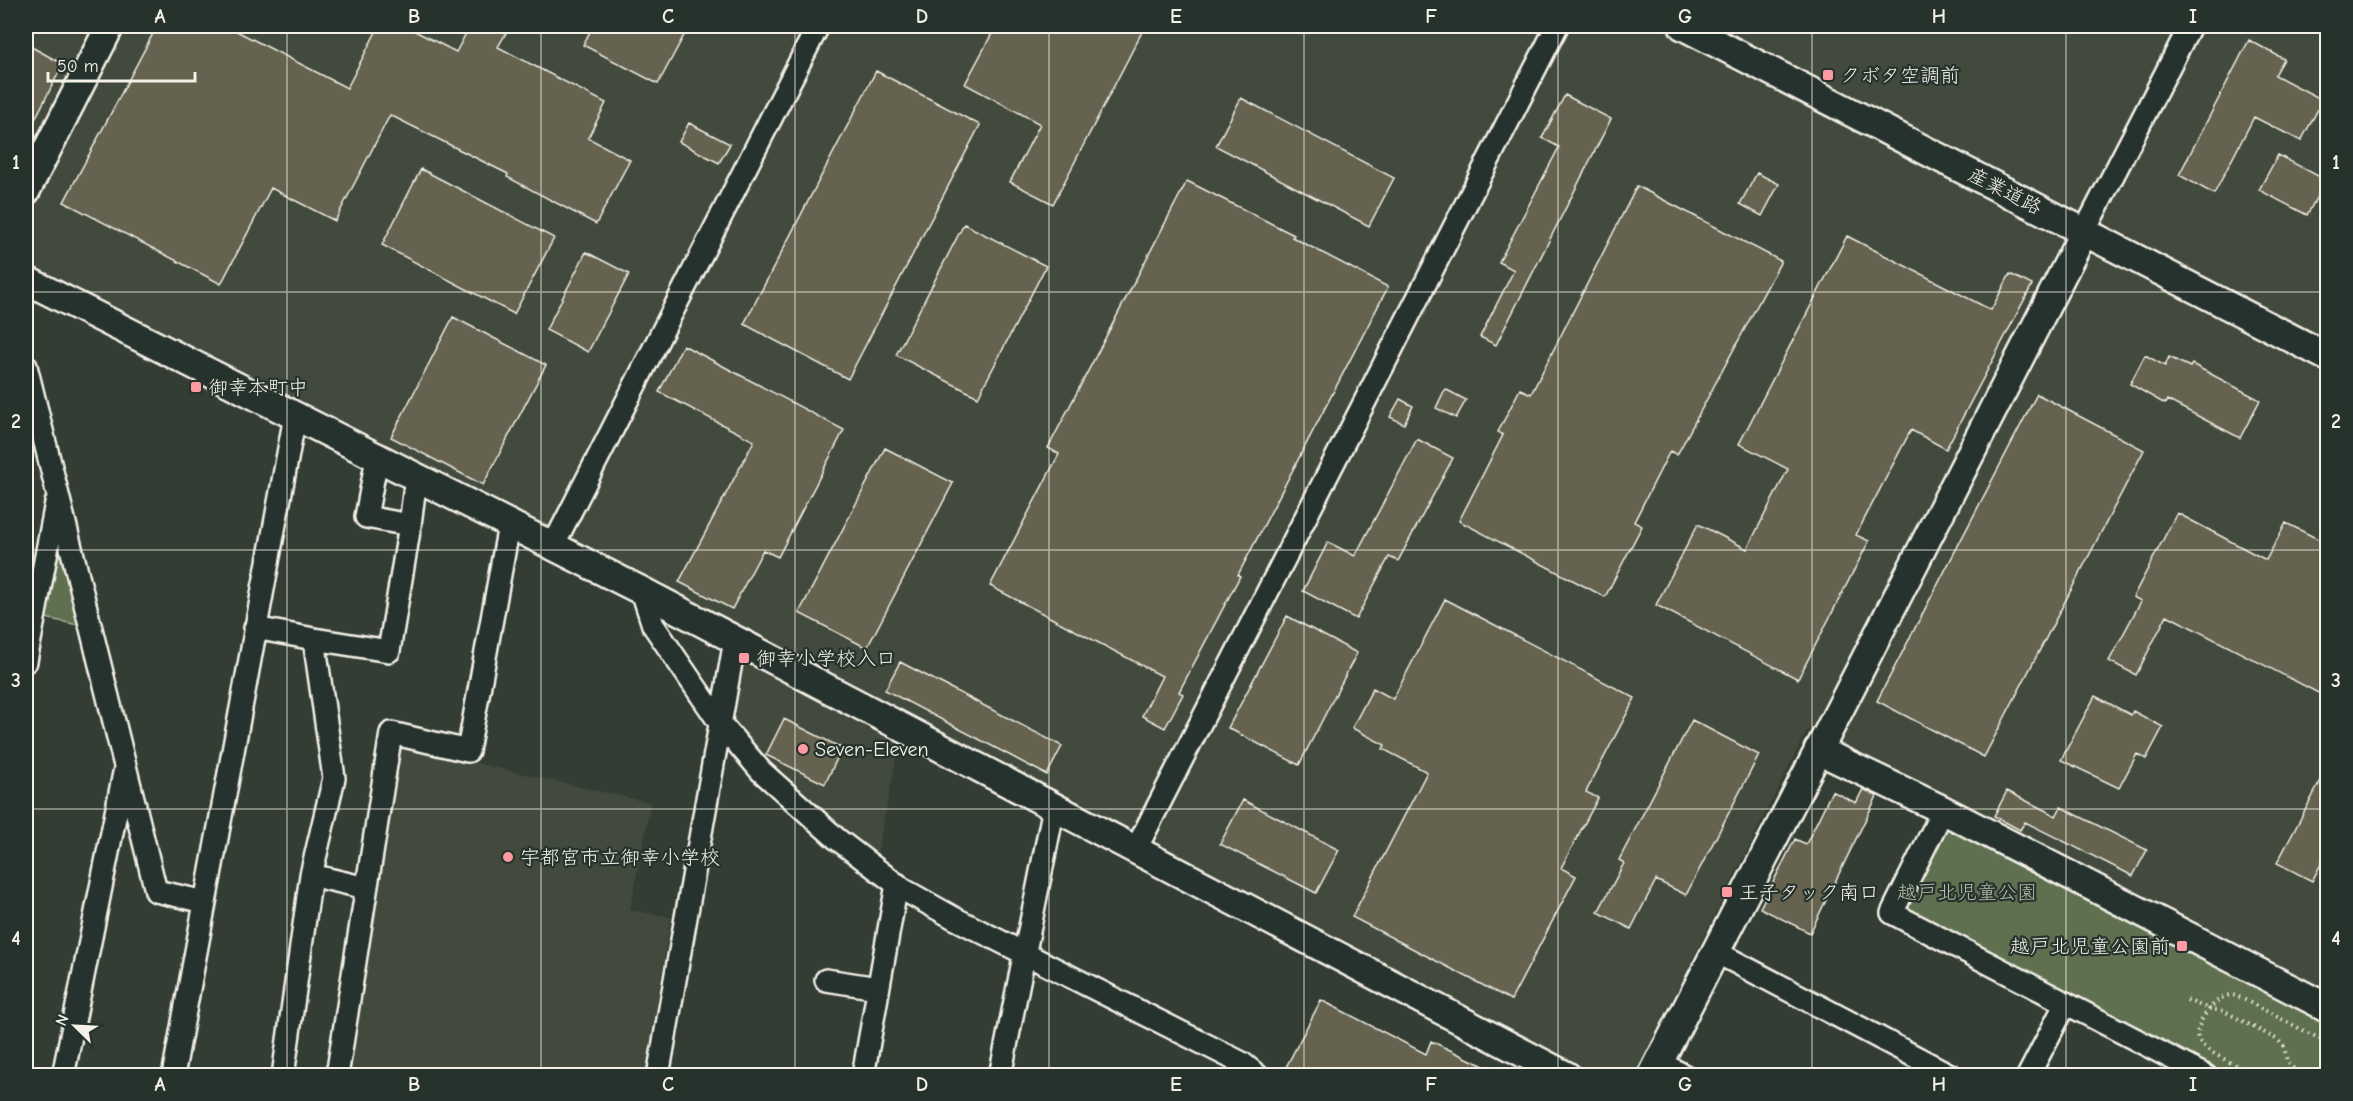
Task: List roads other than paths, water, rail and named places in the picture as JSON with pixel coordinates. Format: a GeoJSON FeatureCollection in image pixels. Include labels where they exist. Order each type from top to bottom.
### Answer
{"type":"FeatureCollection","features":[{"type":"Feature","properties":{"kind":"street"},"geometry":{"type":"LineString","coordinates":[[26,191],[110,26]]}},
{"type":"Feature","properties":{"kind":"street"},"geometry":{"type":"LineString","coordinates":[[553,546],[819,26]]}},
{"type":"Feature","properties":{"kind":"street"},"geometry":{"type":"LineString","coordinates":[[1136,849],[1557,26]]}},
{"type":"Feature","properties":{"kind":"street","name":"産業道路"},"geometry":{"type":"LineString","coordinates":[[1683,26],[2328,357]]}},
{"type":"Feature","properties":{"kind":"street"},"geometry":{"type":"LineString","coordinates":[[1685,1076],[1656,1069],[2190,26]]}},
{"type":"Feature","properties":{"kind":"street"},"geometry":{"type":"LineString","coordinates":[[26,280],[642,591],[1567,1076]]}},
{"type":"Feature","properties":{"kind":"street"},"geometry":{"type":"LineString","coordinates":[[26,366],[156,891],[205,902]]}},
{"type":"Feature","properties":{"kind":"street"},"geometry":{"type":"LineString","coordinates":[[173,1076],[295,416]]}},
{"type":"Feature","properties":{"kind":"street"},"geometry":{"type":"LineString","coordinates":[[377,458],[366,517],[410,525]]}},
{"type":"Feature","properties":{"kind":"street"},"geometry":{"type":"LineString","coordinates":[[255,628],[389,651],[416,477]]}},
{"type":"Feature","properties":{"kind":"street"},"geometry":{"type":"LineString","coordinates":[[26,661],[58,497]]}},
{"type":"Feature","properties":{"kind":"street"},"geometry":{"type":"LineString","coordinates":[[337,1076],[391,733],[468,751],[509,525]]}},
{"type":"Feature","properties":{"kind":"street"},"geometry":{"type":"LineString","coordinates":[[642,591],[653,625],[720,723],[761,771],[837,839],[897,884],[954,918],[1242,1063],[1258,1076]]}},
{"type":"Feature","properties":{"kind":"street"},"geometry":{"type":"LineString","coordinates":[[282,1076],[311,875],[334,778],[314,639]]}},
{"type":"Feature","properties":{"kind":"street"},"geometry":{"type":"LineString","coordinates":[[658,1076],[735,640]]}},
{"type":"Feature","properties":{"kind":"street"},"geometry":{"type":"LineString","coordinates":[[1818,750],[1943,810],[2328,1008]]}},
{"type":"Feature","properties":{"kind":"street"},"geometry":{"type":"LineString","coordinates":[[63,1076],[125,767]]}},
{"type":"Feature","properties":{"kind":"street"},"geometry":{"type":"LineString","coordinates":[[1000,1076],[1054,807]]}},
{"type":"Feature","properties":{"kind":"street"},"geometry":{"type":"LineString","coordinates":[[1943,810],[1892,913],[2206,1076]]}},
{"type":"Feature","properties":{"kind":"street"},"geometry":{"type":"LineString","coordinates":[[311,875],[366,888]]}},
{"type":"Feature","properties":{"kind":"street"},"geometry":{"type":"LineString","coordinates":[[863,1076],[897,884]]}},
{"type":"Feature","properties":{"kind":"street"},"geometry":{"type":"LineString","coordinates":[[1716,952],[1952,1076]]}},
{"type":"Feature","properties":{"kind":"street"},"geometry":{"type":"LineString","coordinates":[[826,980],[878,988]]}},
{"type":"Feature","properties":{"kind":"street"},"geometry":{"type":"LineString","coordinates":[[2028,1076],[2066,1003]]}},
{"type":"Feature","properties":{"kind":"place","name":"クボタ空調前"},"geometry":{"type":"Point","coordinates":[1828,75]}},
{"type":"Feature","properties":{"kind":"place","name":"御幸本町中"},"geometry":{"type":"Point","coordinates":[196,387]}},
{"type":"Feature","properties":{"kind":"place","name":"御幸小学校入口"},"geometry":{"type":"Point","coordinates":[744,658]}},
{"type":"Feature","properties":{"kind":"place","name":"Seven-Eleven"},"geometry":{"type":"Point","coordinates":[803,749]}},
{"type":"Feature","properties":{"kind":"place","name":"宇都宮市立御幸小学校"},"geometry":{"type":"Point","coordinates":[508,857]}},
{"type":"Feature","properties":{"kind":"place","name":"王子タック南口"},"geometry":{"type":"Point","coordinates":[1727,892]}},
{"type":"Feature","properties":{"kind":"place","name":"越戸北児童公園前"},"geometry":{"type":"Point","coordinates":[2182,946]}},
{"type":"Feature","properties":{"kind":"park label","name":"越戸北児童公園"},"geometry":{"type":"Point","coordinates":[1967,892]}}]}
